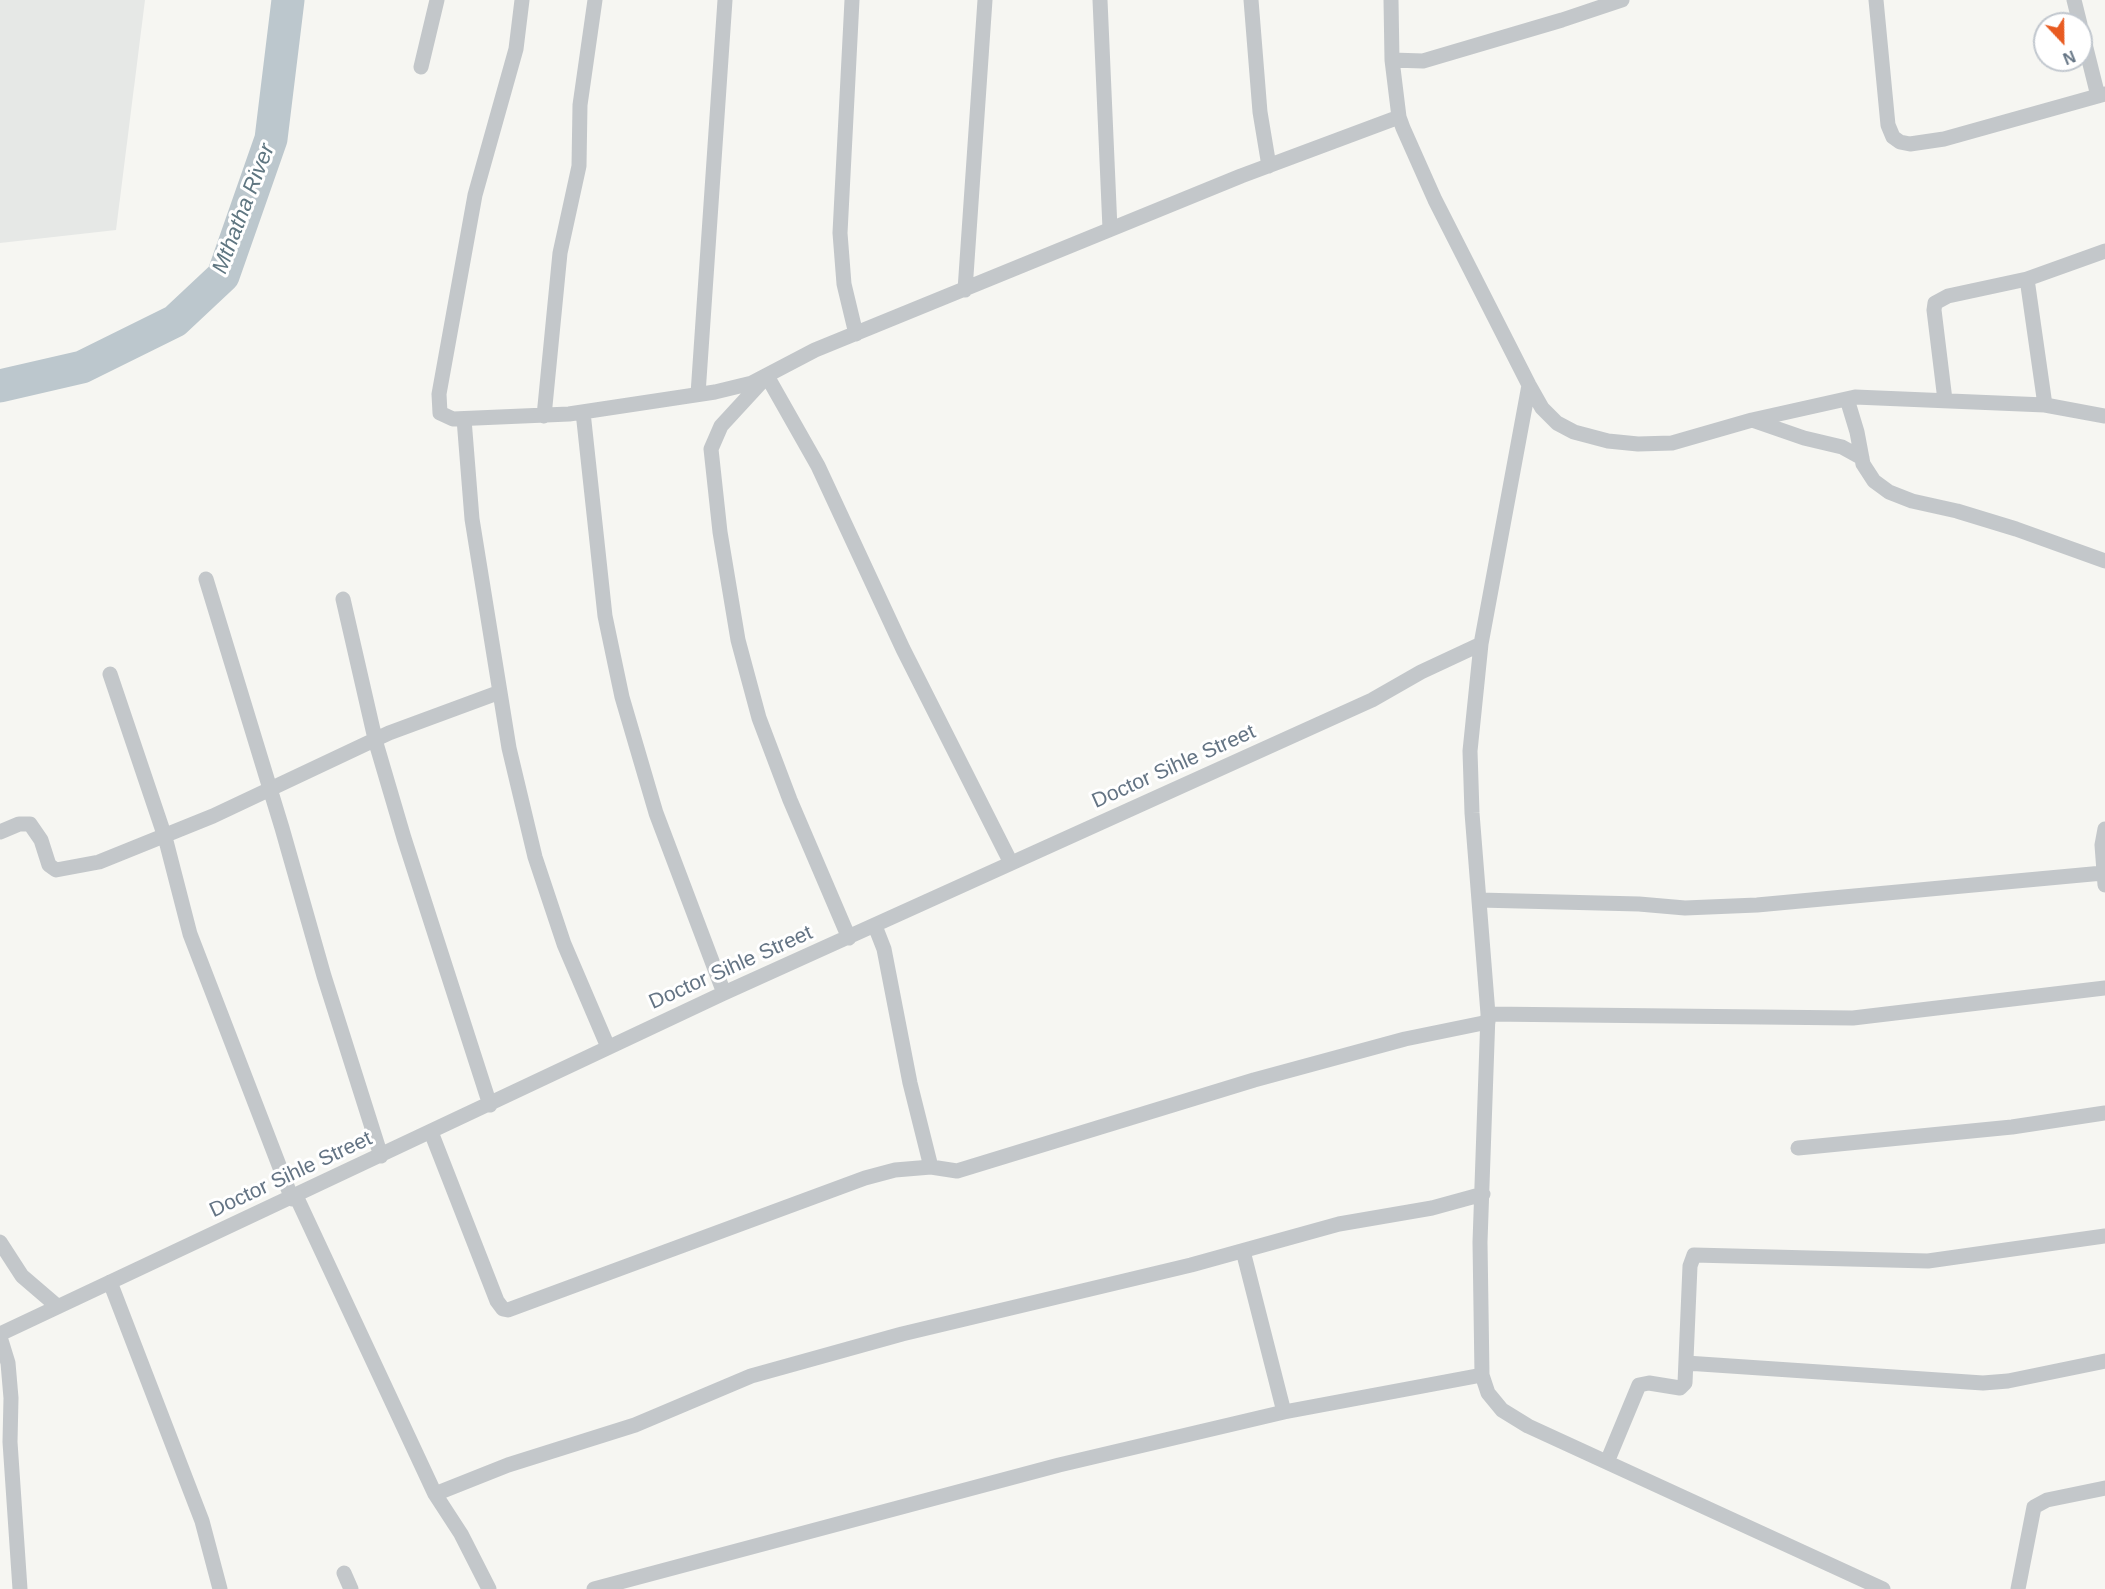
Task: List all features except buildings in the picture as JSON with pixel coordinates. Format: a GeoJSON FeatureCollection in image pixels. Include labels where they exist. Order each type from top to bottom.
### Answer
{"type":"FeatureCollection","features":[{"type":"Feature","properties":{"kind":"street"},"geometry":{"type":"LineString","coordinates":[[421,68],[437,0]]}},
{"type":"Feature","properties":{"kind":"street"},"geometry":{"type":"LineString","coordinates":[[522,0],[516,49],[475,195],[466,237],[450,345],[439,394],[440,413],[446,418],[544,416],[583,412],[740,386],[767,376],[794,360],[1110,229],[1399,117]]}},
{"type":"Feature","properties":{"kind":"street"},"geometry":{"type":"LineString","coordinates":[[544,416],[560,253],[579,166],[580,105],[595,0]]}},
{"type":"Feature","properties":{"kind":"street"},"geometry":{"type":"LineString","coordinates":[[698,394],[725,0]]}},
{"type":"Feature","properties":{"kind":"street"},"geometry":{"type":"LineString","coordinates":[[852,0],[840,233],[844,284],[856,334]]}},
{"type":"Feature","properties":{"kind":"street"},"geometry":{"type":"LineString","coordinates":[[965,290],[985,0]]}},
{"type":"Feature","properties":{"kind":"street"},"geometry":{"type":"LineString","coordinates":[[1100,0],[1110,229]]}},
{"type":"Feature","properties":{"kind":"street"},"geometry":{"type":"LineString","coordinates":[[1251,0],[1260,112],[1269,166]]}},
{"type":"Feature","properties":{"kind":"street"},"geometry":{"type":"LineString","coordinates":[[1391,0],[1392,60],[1399,117],[1435,200],[1528,385],[1542,408],[1557,423],[1574,432],[1608,441],[1638,444],[1672,443],[1752,420],[1846,399],[1945,400],[2045,405],[2105,416]]}},
{"type":"Feature","properties":{"kind":"street"},"geometry":{"type":"LineString","coordinates":[[1392,60],[1423,61],[1562,21],[1622,0]]}},
{"type":"Feature","properties":{"kind":"street"},"geometry":{"type":"LineString","coordinates":[[1876,0],[1888,125],[1893,137],[1900,142],[1910,144],[1944,139],[2102,95],[2093,67]]}},
{"type":"Feature","properties":{"kind":"street"},"geometry":{"type":"LineString","coordinates":[[1945,400],[1935,303],[1948,296],[2027,279],[2105,251]]}},
{"type":"Feature","properties":{"kind":"street"},"geometry":{"type":"LineString","coordinates":[[2027,279],[2045,405]]}},
{"type":"Feature","properties":{"kind":"street"},"geometry":{"type":"LineString","coordinates":[[767,376],[818,466],[903,649],[1011,863]]}},
{"type":"Feature","properties":{"kind":"street"},"geometry":{"type":"LineString","coordinates":[[767,376],[728,418],[714,439],[712,465],[718,522],[738,640],[759,718],[789,800],[849,938]]}},
{"type":"Feature","properties":{"kind":"street"},"geometry":{"type":"LineString","coordinates":[[1528,385],[1481,644],[1470,751],[1488,1018],[1480,1349],[1482,1375],[1488,1392],[1502,1410],[1528,1426],[1883,1589]]}},
{"type":"Feature","properties":{"kind":"street"},"geometry":{"type":"LineString","coordinates":[[1846,399],[1857,432],[1862,458],[1874,481],[1899,497],[2016,528],[2105,561]]}},
{"type":"Feature","properties":{"kind":"street"},"geometry":{"type":"LineString","coordinates":[[583,412],[605,616],[622,697],[656,813],[724,993]]}},
{"type":"Feature","properties":{"kind":"street"},"geometry":{"type":"LineString","coordinates":[[464,419],[472,519],[509,748],[535,857],[564,944],[608,1047]]}},
{"type":"Feature","properties":{"kind":"street"},"geometry":{"type":"LineString","coordinates":[[1752,420],[1804,438],[1842,447],[1862,458]]}},
{"type":"Feature","properties":{"kind":"street"},"geometry":{"type":"LineString","coordinates":[[206,579],[324,976],[381,1156]]}},
{"type":"Feature","properties":{"kind":"street"},"geometry":{"type":"LineString","coordinates":[[343,599],[376,740],[404,838],[490,1104]]}},
{"type":"Feature","properties":{"kind":"street","name":"Doctor Sihle Street"},"geometry":{"type":"LineString","coordinates":[[0,1335],[57,1306],[294,1198],[724,993],[1372,700],[1421,672],[1481,644]]}},
{"type":"Feature","properties":{"kind":"street"},"geometry":{"type":"LineString","coordinates":[[110,674],[165,837],[194,944],[294,1198],[435,1494],[461,1534],[489,1589]]}},
{"type":"Feature","properties":{"kind":"street"},"geometry":{"type":"LineString","coordinates":[[0,832],[19,824],[30,824],[41,840],[49,865],[56,870],[99,862],[165,837],[270,791],[376,740],[500,692]]}},
{"type":"Feature","properties":{"kind":"street"},"geometry":{"type":"LineString","coordinates":[[1479,900],[1639,904],[1685,908],[1757,905],[2104,880],[2105,829]]}},
{"type":"Feature","properties":{"kind":"street"},"geometry":{"type":"LineString","coordinates":[[875,926],[884,949],[910,1083],[931,1167]]}},
{"type":"Feature","properties":{"kind":"street"},"geometry":{"type":"LineString","coordinates":[[431,1132],[497,1301],[503,1309],[508,1310],[865,1178],[895,1170],[931,1167],[957,1171],[1097,1126],[1275,1074],[1488,1018],[1853,1018],[2105,988]]}},
{"type":"Feature","properties":{"kind":"street"},"geometry":{"type":"LineString","coordinates":[[1798,1148],[2001,1128],[2105,1113]]}},
{"type":"Feature","properties":{"kind":"street"},"geometry":{"type":"LineString","coordinates":[[435,1494],[508,1465],[635,1425],[751,1376],[902,1334],[1243,1251],[1339,1224],[1432,1208],[1483,1194]]}},
{"type":"Feature","properties":{"kind":"street"},"geometry":{"type":"LineString","coordinates":[[1607,1462],[1639,1385],[1649,1383],[1680,1388],[1685,1383],[1689,1266],[1696,1254],[1928,1261],[2105,1236]]}},
{"type":"Feature","properties":{"kind":"street"},"geometry":{"type":"LineString","coordinates":[[0,1242],[22,1276],[57,1306]]}},
{"type":"Feature","properties":{"kind":"street"},"geometry":{"type":"LineString","coordinates":[[1243,1251],[1284,1412]]}},
{"type":"Feature","properties":{"kind":"street"},"geometry":{"type":"LineString","coordinates":[[110,1282],[201,1521],[220,1589]]}},
{"type":"Feature","properties":{"kind":"street"},"geometry":{"type":"LineString","coordinates":[[0,1335],[8,1363],[10,1386],[10,1442],[20,1589]]}},
{"type":"Feature","properties":{"kind":"street"},"geometry":{"type":"LineString","coordinates":[[1686,1363],[1983,1383],[2008,1381],[2105,1361]]}},
{"type":"Feature","properties":{"kind":"street"},"geometry":{"type":"LineString","coordinates":[[594,1589],[1059,1465],[1284,1412],[1482,1375]]}},
{"type":"Feature","properties":{"kind":"street"},"geometry":{"type":"LineString","coordinates":[[2018,1589],[2034,1507],[2047,1500],[2105,1488]]}},
{"type":"Feature","properties":{"kind":"street"},"geometry":{"type":"LineString","coordinates":[[344,1573],[351,1589]]}},
{"type":"Feature","properties":{"kind":"shaded area"},"geometry":{"type":"Polygon","coordinates":[[[0,0],[145,0],[116,230],[0,243],[0,0]]]}},
{"type":"Feature","properties":{"kind":"waterway","name":"Mthatha River"},"geometry":{"type":"LineString","coordinates":[[0,386],[82,367],[175,321],[223,276],[271,139],[288,0]]}}]}
